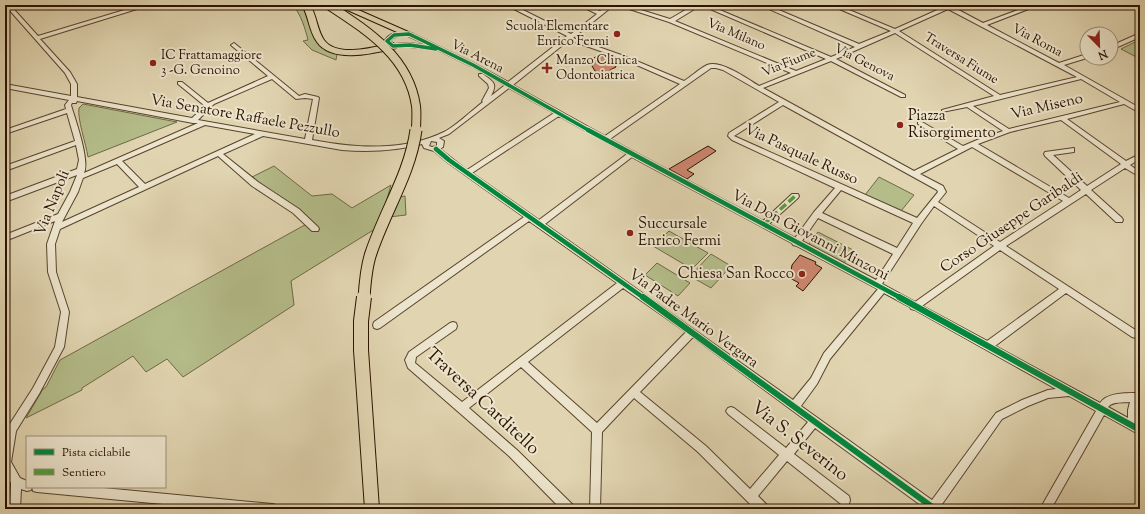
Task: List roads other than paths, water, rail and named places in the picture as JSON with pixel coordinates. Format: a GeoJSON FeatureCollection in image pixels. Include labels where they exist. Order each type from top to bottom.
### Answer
{"type":"FeatureCollection","features":[{"type":"Feature","properties":{"kind":"highway"},"geometry":{"type":"LineString","coordinates":[[306,5],[314,19],[321,42],[326,48],[333,51],[355,53],[392,46]]}},
{"type":"Feature","properties":{"kind":"highway"},"geometry":{"type":"LineString","coordinates":[[333,5],[409,34]]}},
{"type":"Feature","properties":{"kind":"highway"},"geometry":{"type":"LineString","coordinates":[[333,5],[379,41],[393,55],[403,69],[411,85],[416,102],[418,120],[408,169],[370,255],[361,316],[362,369],[372,509]]}},
{"type":"Feature","properties":{"kind":"street"},"geometry":{"type":"LineString","coordinates":[[5,132],[70,109],[75,99],[74,84],[67,72],[7,5]]}},
{"type":"Feature","properties":{"kind":"street"},"geometry":{"type":"LineString","coordinates":[[36,38],[147,5]]}},
{"type":"Feature","properties":{"kind":"street"},"geometry":{"type":"LineString","coordinates":[[508,5],[570,37],[625,58],[684,84]]}},
{"type":"Feature","properties":{"kind":"street"},"geometry":{"type":"LineString","coordinates":[[582,5],[600,13]]}},
{"type":"Feature","properties":{"kind":"street"},"geometry":{"type":"LineString","coordinates":[[429,143],[447,133],[611,5]]}},
{"type":"Feature","properties":{"kind":"street","name":"Via Milano"},"geometry":{"type":"LineString","coordinates":[[620,5],[671,21],[797,73]]}},
{"type":"Feature","properties":{"kind":"street"},"geometry":{"type":"LineString","coordinates":[[671,21],[698,5]]}},
{"type":"Feature","properties":{"kind":"street","name":"Via Genova"},"geometry":{"type":"LineString","coordinates":[[704,5],[832,59],[903,96]]}},
{"type":"Feature","properties":{"kind":"street"},"geometry":{"type":"LineString","coordinates":[[764,5],[858,46]]}},
{"type":"Feature","properties":{"kind":"street","name":"Traversa Fiume"},"geometry":{"type":"LineString","coordinates":[[833,5],[896,31],[1000,97],[1082,77]]}},
{"type":"Feature","properties":{"kind":"street"},"geometry":{"type":"LineString","coordinates":[[983,25],[1036,5]]}},
{"type":"Feature","properties":{"kind":"street","name":"Via Fiume"},"geometry":{"type":"LineString","coordinates":[[758,88],[832,59],[858,46],[896,31],[947,6]]}},
{"type":"Feature","properties":{"kind":"street","name":"Via Roma"},"geometry":{"type":"LineString","coordinates":[[947,6],[1060,65],[1140,111]]}},
{"type":"Feature","properties":{"kind":"street"},"geometry":{"type":"LineString","coordinates":[[397,34],[409,34],[436,49],[410,45],[392,46],[388,44],[387,41],[388,38],[397,34]]}},
{"type":"Feature","properties":{"kind":"street"},"geometry":{"type":"LineString","coordinates":[[1119,44],[1140,35]]}},
{"type":"Feature","properties":{"kind":"street"},"geometry":{"type":"LineString","coordinates":[[234,46],[298,98],[305,96],[316,98],[308,142]]}},
{"type":"Feature","properties":{"kind":"street","name":"Via Arena"},"geometry":{"type":"LineString","coordinates":[[436,49],[473,65],[508,85]]}},
{"type":"Feature","properties":{"kind":"street","name":"Via Arena"},"geometry":{"type":"LineString","coordinates":[[454,56],[491,83],[489,95],[484,104]]}},
{"type":"Feature","properties":{"kind":"street"},"geometry":{"type":"LineString","coordinates":[[1060,65],[1079,59]]}},
{"type":"Feature","properties":{"kind":"street"},"geometry":{"type":"LineString","coordinates":[[606,139],[710,66],[725,68],[758,88]]}},
{"type":"Feature","properties":{"kind":"street"},"geometry":{"type":"LineString","coordinates":[[193,121],[212,103],[272,77]]}},
{"type":"Feature","properties":{"kind":"street"},"geometry":{"type":"LineString","coordinates":[[180,83],[208,106]]}},
{"type":"Feature","properties":{"kind":"street","name":"Via Don Giovanni Minzoni"},"geometry":{"type":"LineString","coordinates":[[508,85],[632,154],[1140,429]]}},
{"type":"Feature","properties":{"kind":"street","name":"Via Senatore Raffaele Pezzullo"},"geometry":{"type":"LineString","coordinates":[[5,86],[261,134],[357,149],[411,146],[429,143]]}},
{"type":"Feature","properties":{"kind":"street","name":"Via Fiume"},"geometry":{"type":"LineString","coordinates":[[758,88],[914,174]]}},
{"type":"Feature","properties":{"kind":"street"},"geometry":{"type":"LineString","coordinates":[[944,111],[1000,97]]}},
{"type":"Feature","properties":{"kind":"street","name":"Via Pasquale Russo"},"geometry":{"type":"LineString","coordinates":[[783,102],[731,134],[731,136],[741,142],[918,222]]}},
{"type":"Feature","properties":{"kind":"street","name":"Via Miseno"},"geometry":{"type":"LineString","coordinates":[[914,174],[972,144],[1008,131],[1063,119],[1126,102]]}},
{"type":"Feature","properties":{"kind":"street"},"geometry":{"type":"LineString","coordinates":[[968,104],[1008,131]]}},
{"type":"Feature","properties":{"kind":"street","name":"Via Napoli"},"geometry":{"type":"LineString","coordinates":[[6,463],[11,430],[36,391],[59,347],[65,312],[52,272],[51,244],[61,216],[74,192],[81,174],[82,160],[79,142],[70,109]]}},
{"type":"Feature","properties":{"kind":"street"},"geometry":{"type":"LineString","coordinates":[[467,173],[558,112]]}},
{"type":"Feature","properties":{"kind":"street"},"geometry":{"type":"LineString","coordinates":[[1063,119],[1140,175]]}},
{"type":"Feature","properties":{"kind":"street"},"geometry":{"type":"LineString","coordinates":[[5,199],[118,160],[204,123]]}},
{"type":"Feature","properties":{"kind":"street"},"geometry":{"type":"LineString","coordinates":[[920,123],[963,149]]}},
{"type":"Feature","properties":{"kind":"street"},"geometry":{"type":"LineString","coordinates":[[429,143],[436,149],[441,146],[447,133]]}},
{"type":"Feature","properties":{"kind":"street"},"geometry":{"type":"LineString","coordinates":[[56,228],[261,134]]}},
{"type":"Feature","properties":{"kind":"street"},"geometry":{"type":"LineString","coordinates":[[429,143],[439,140],[442,142]]}},
{"type":"Feature","properties":{"kind":"street"},"geometry":{"type":"LineString","coordinates":[[5,169],[79,142]]}},
{"type":"Feature","properties":{"kind":"street"},"geometry":{"type":"LineString","coordinates":[[972,144],[1069,201]]}},
{"type":"Feature","properties":{"kind":"street","name":"Via Padre Mario Vergara"},"geometry":{"type":"LineString","coordinates":[[436,149],[467,173],[692,332],[934,508]]}},
{"type":"Feature","properties":{"kind":"street"},"geometry":{"type":"LineString","coordinates":[[1072,150],[1047,154],[1119,220]]}},
{"type":"Feature","properties":{"kind":"street"},"geometry":{"type":"LineString","coordinates":[[218,154],[255,184],[296,211],[314,229]]}},
{"type":"Feature","properties":{"kind":"street"},"geometry":{"type":"LineString","coordinates":[[539,224],[632,154]]}},
{"type":"Feature","properties":{"kind":"street","name":"Corso Giuseppe Garibaldi"},"geometry":{"type":"LineString","coordinates":[[914,307],[1000,246],[1140,156]]}},
{"type":"Feature","properties":{"kind":"street"},"geometry":{"type":"LineString","coordinates":[[118,160],[144,188]]}},
{"type":"Feature","properties":{"kind":"street"},"geometry":{"type":"LineString","coordinates":[[794,407],[814,381],[827,356],[880,287],[918,222],[942,190],[914,174]]}},
{"type":"Feature","properties":{"kind":"street"},"geometry":{"type":"LineString","coordinates":[[796,243],[817,214],[840,187]]}},
{"type":"Feature","properties":{"kind":"street","name":"Via Don Giovanni Minzoni"},"geometry":{"type":"LineString","coordinates":[[763,225],[795,196]]}},
{"type":"Feature","properties":{"kind":"street"},"geometry":{"type":"LineString","coordinates":[[933,202],[1135,334],[1140,335]]}},
{"type":"Feature","properties":{"kind":"street"},"geometry":{"type":"LineString","coordinates":[[817,214],[899,253]]}},
{"type":"Feature","properties":{"kind":"street"},"geometry":{"type":"LineString","coordinates":[[5,238],[61,216]]}},
{"type":"Feature","properties":{"kind":"street"},"geometry":{"type":"LineString","coordinates":[[377,325],[529,217]]}},
{"type":"Feature","properties":{"kind":"street"},"geometry":{"type":"LineString","coordinates":[[462,408],[623,283]]}},
{"type":"Feature","properties":{"kind":"street"},"geometry":{"type":"LineString","coordinates":[[988,346],[1066,289]]}},
{"type":"Feature","properties":{"kind":"street","name":"Traversa Carditello"},"geometry":{"type":"LineString","coordinates":[[453,326],[412,355],[410,360],[413,366],[513,453],[569,509]]}},
{"type":"Feature","properties":{"kind":"street"},"geometry":{"type":"LineString","coordinates":[[595,509],[597,430],[692,332]]}},
{"type":"Feature","properties":{"kind":"street"},"geometry":{"type":"LineString","coordinates":[[522,362],[597,430]]}},
{"type":"Feature","properties":{"kind":"street"},"geometry":{"type":"LineString","coordinates":[[934,508],[999,416],[1025,402],[1048,394],[1071,391]]}},
{"type":"Feature","properties":{"kind":"street"},"geometry":{"type":"LineString","coordinates":[[634,392],[702,449],[763,509]]}},
{"type":"Feature","properties":{"kind":"street"},"geometry":{"type":"LineString","coordinates":[[1045,509],[1106,402],[1114,399],[1138,397],[1132,412],[1132,418],[1140,429]]}},
{"type":"Feature","properties":{"kind":"street","name":"Via S. Severino"},"geometry":{"type":"LineString","coordinates":[[731,411],[845,500]]}},
{"type":"Feature","properties":{"kind":"street"},"geometry":{"type":"LineString","coordinates":[[751,496],[814,422]]}},
{"type":"Feature","properties":{"kind":"street"},"geometry":{"type":"LineString","coordinates":[[6,463],[16,482],[14,509]]}},
{"type":"Feature","properties":{"kind":"street"},"geometry":{"type":"LineString","coordinates":[[16,482],[26,486]]}},
{"type":"Feature","properties":{"kind":"street"},"geometry":{"type":"LineString","coordinates":[[48,488],[272,509]]}},
{"type":"Feature","properties":{"kind":"place","name":"Scuola Elementare Enrico Fermi"},"geometry":{"type":"Point","coordinates":[617,34]}},
{"type":"Feature","properties":{"kind":"place","name":"IC Frattamaggiore 3 -G. Genoino"},"geometry":{"type":"Point","coordinates":[153,63]}},
{"type":"Feature","properties":{"kind":"place","name":"Manzo Clinica Odontoiatrica"},"geometry":{"type":"Point","coordinates":[547,68]}},
{"type":"Feature","properties":{"kind":"place","name":"Piazza Risorgimento"},"geometry":{"type":"Point","coordinates":[900,125]}},
{"type":"Feature","properties":{"kind":"place","name":"Succursale Enrico Fermi"},"geometry":{"type":"Point","coordinates":[630,233]}},
{"type":"Feature","properties":{"kind":"place","name":"Chiesa San Rocco"},"geometry":{"type":"Point","coordinates":[802,274]}}]}
